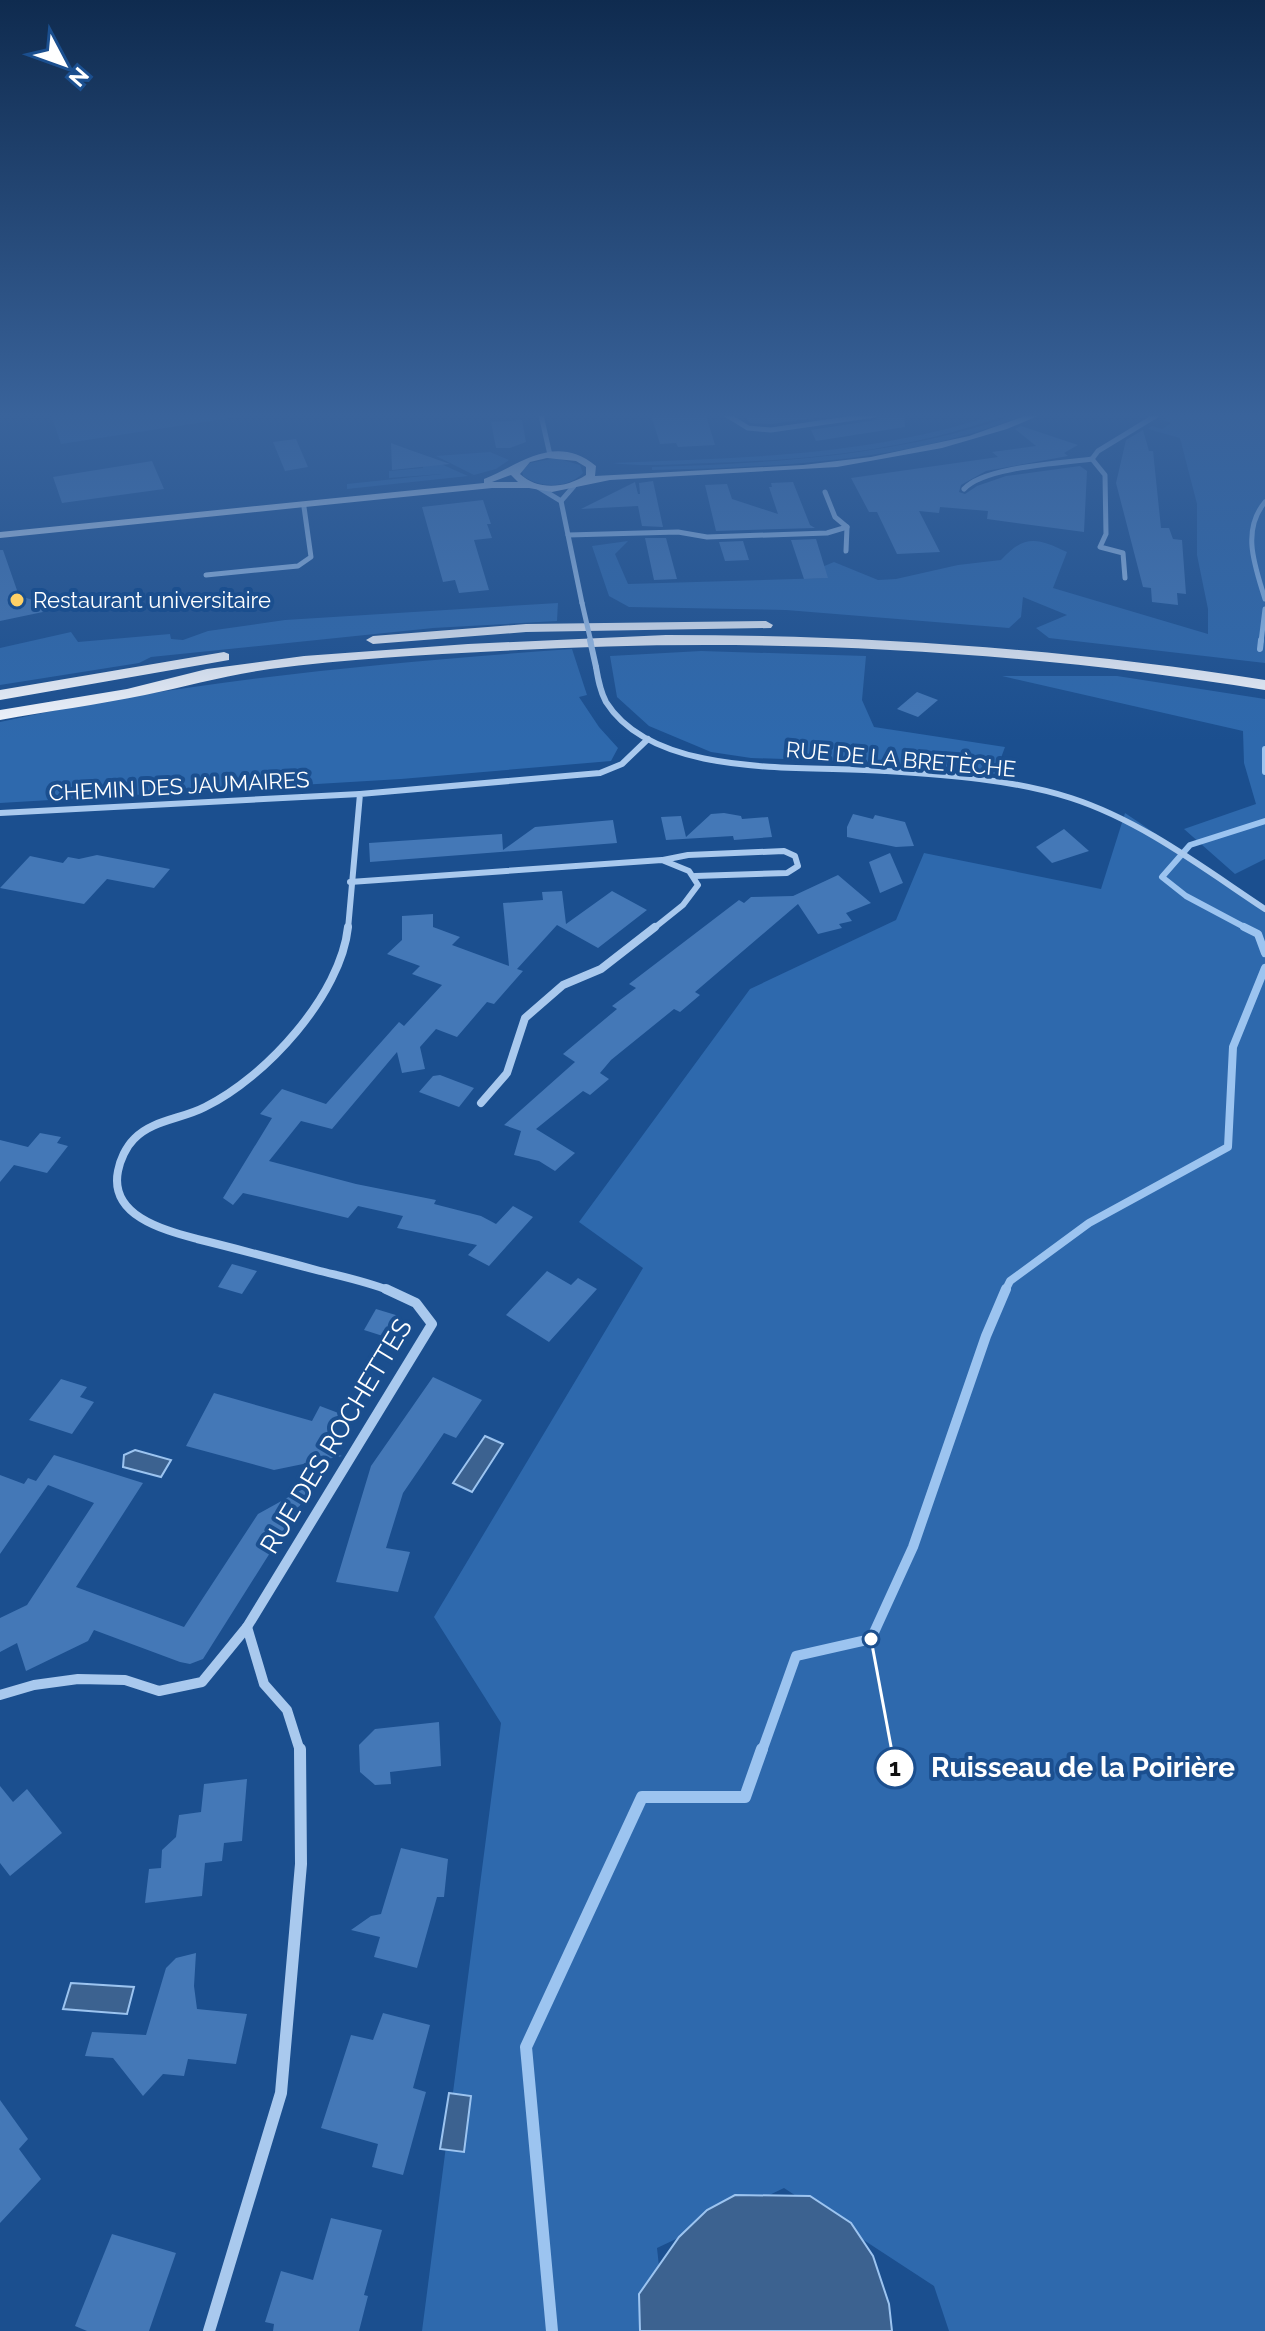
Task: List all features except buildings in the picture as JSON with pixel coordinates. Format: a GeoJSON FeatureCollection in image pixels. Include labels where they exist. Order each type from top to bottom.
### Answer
{"type":"FeatureCollection","features":[{"type":"Feature","properties":{"kind":"highway"},"geometry":{"type":"LineString","coordinates":[[0,695],[213,659],[418,635],[641,624],[759,624],[898,630],[1071,645],[1265,671]]}},
{"type":"Feature","properties":{"kind":"highway"},"geometry":{"type":"LineString","coordinates":[[0,709],[205,674],[402,652],[625,640],[758,640],[934,647],[1039,656],[1265,685]]}},
{"type":"Feature","properties":{"kind":"highway"},"geometry":{"type":"LineString","coordinates":[[0,715],[145,690],[205,674]]}},
{"type":"Feature","properties":{"kind":"highway"},"geometry":{"type":"LineString","coordinates":[[0,687],[23,682],[51,684]]}},
{"type":"Feature","properties":{"kind":"main road"},"geometry":{"type":"LineString","coordinates":[[0,533],[87,524]]}},
{"type":"Feature","properties":{"kind":"main road"},"geometry":{"type":"LineString","coordinates":[[0,533],[96,524]]}},
{"type":"Feature","properties":{"kind":"street"},"geometry":{"type":"LineString","coordinates":[[206,575],[298,566],[308,562],[311,557],[306,524]]}},
{"type":"Feature","properties":{"kind":"street","name":"RUE DE LA BRETÈCHE"},"geometry":{"type":"LineString","coordinates":[[566,524],[603,698],[619,717],[648,739],[715,761],[861,769],[1031,788],[1100,808],[1170,848],[1265,909]]}},
{"type":"Feature","properties":{"kind":"street"},"geometry":{"type":"LineString","coordinates":[[843,524],[847,527]]}},
{"type":"Feature","properties":{"kind":"street"},"geometry":{"type":"LineString","coordinates":[[1106,524],[1106,534],[1100,547],[1123,553],[1125,578]]}},
{"type":"Feature","properties":{"kind":"street"},"geometry":{"type":"LineString","coordinates":[[568,535],[678,532],[707,537],[827,533],[847,527]]}},
{"type":"Feature","properties":{"kind":"street"},"geometry":{"type":"LineString","coordinates":[[846,551],[847,527]]}},
{"type":"Feature","properties":{"kind":"street"},"geometry":{"type":"LineString","coordinates":[[360,794],[600,773],[622,764],[648,739]]}},
{"type":"Feature","properties":{"kind":"street","name":"CHEMIN DES JAUMAIRES"},"geometry":{"type":"LineString","coordinates":[[0,813],[360,794]]}},
{"type":"Feature","properties":{"kind":"street","name":"RUE DES ROCHETTES"},"geometry":{"type":"LineString","coordinates":[[0,1695],[34,1685],[78,1679],[125,1680],[159,1691],[202,1682],[247,1627],[432,1324],[416,1303],[378,1286],[163,1230],[137,1219],[120,1200],[118,1172],[127,1146],[140,1131],[208,1106],[243,1083],[278,1051],[332,979],[345,944],[360,794]]}},
{"type":"Feature","properties":{"kind":"street"},"geometry":{"type":"LineString","coordinates":[[350,882],[662,860],[688,855],[784,851],[795,856],[798,866],[787,873],[695,876]]}},
{"type":"Feature","properties":{"kind":"street"},"geometry":{"type":"LineString","coordinates":[[481,1103],[507,1073],[525,1018],[563,985],[601,969],[693,895],[698,885],[695,876],[683,867],[662,860]]}},
{"type":"Feature","properties":{"kind":"street"},"geometry":{"type":"LineString","coordinates":[[209,2331],[281,2093],[301,1864],[300,1749],[287,1710],[264,1684],[247,1627]]}},
{"type":"Feature","properties":{"kind":"shaded area"},"geometry":{"type":"Polygon","coordinates":[[[1197,524],[1265,524],[1265,663],[1049,638],[1036,628],[1067,615],[1023,597],[1021,617],[1009,628],[786,610],[629,607],[609,596],[592,546],[628,541],[615,554],[628,584],[827,578],[822,567],[834,562],[878,580],[896,579],[958,565],[1001,560],[1025,542],[1039,542],[1067,552],[1053,588],[1208,634],[1208,609],[1197,555],[1197,524]]]}},
{"type":"Feature","properties":{"kind":"shaded area"},"geometry":{"type":"Polygon","coordinates":[[[558,603],[557,621],[433,628],[151,657],[139,663],[0,685],[0,648],[71,632],[78,642],[170,634],[171,639],[183,640],[208,631],[285,620],[558,603]]]}},
{"type":"Feature","properties":{"kind":"shaded area"},"geometry":{"type":"Polygon","coordinates":[[[572,649],[587,695],[579,697],[618,748],[611,761],[401,779],[0,803],[0,722],[70,707],[213,684],[356,667],[572,649]]]}},
{"type":"Feature","properties":{"kind":"shaded area"},"geometry":{"type":"Polygon","coordinates":[[[701,651],[866,656],[862,700],[874,727],[1005,747],[995,774],[877,762],[751,758],[711,752],[649,726],[617,697],[610,656],[701,651]]]}},
{"type":"Feature","properties":{"kind":"shaded area"},"geometry":{"type":"Polygon","coordinates":[[[1002,676],[1117,676],[1265,699],[1265,859],[1235,874],[1184,829],[1256,804],[1244,763],[1243,731],[1002,676]]]}},
{"type":"Feature","properties":{"kind":"shaded area"},"geometry":{"type":"Polygon","coordinates":[[[1125,813],[1265,908],[1265,2331],[949,2331],[934,2286],[784,2188],[657,2248],[666,2331],[422,2331],[501,1723],[434,1617],[643,1268],[579,1222],[750,989],[896,920],[924,853],[1101,889],[1125,813]]]}},
{"type":"Feature","properties":{"kind":"shaded area"},"geometry":{"type":"Polygon","coordinates":[[[485,1436],[503,1444],[472,1492],[453,1483],[485,1436]]]}},
{"type":"Feature","properties":{"kind":"shaded area"},"geometry":{"type":"Polygon","coordinates":[[[135,1450],[171,1460],[161,1477],[123,1467],[124,1455],[135,1450]]]}},
{"type":"Feature","properties":{"kind":"shaded area"},"geometry":{"type":"Polygon","coordinates":[[[71,1983],[134,1987],[127,2014],[63,2009],[71,1983]]]}},
{"type":"Feature","properties":{"kind":"shaded area"},"geometry":{"type":"Polygon","coordinates":[[[449,2093],[471,2096],[464,2152],[440,2149],[449,2093]]]}},
{"type":"Feature","properties":{"kind":"shaded area"},"geometry":{"type":"Polygon","coordinates":[[[735,2195],[810,2196],[851,2223],[873,2256],[889,2304],[892,2331],[640,2331],[639,2294],[679,2237],[707,2210],[735,2195]]]}},
{"type":"Feature","properties":{"kind":"waterway"},"geometry":{"type":"LineString","coordinates":[[1254,524],[1252,549],[1265,599]]}},
{"type":"Feature","properties":{"kind":"waterway"},"geometry":{"type":"LineString","coordinates":[[1261,642],[1265,609]]}},
{"type":"Feature","properties":{"kind":"waterway"},"geometry":{"type":"LineString","coordinates":[[1260,649],[1261,640]]}},
{"type":"Feature","properties":{"kind":"waterway"},"geometry":{"type":"LineString","coordinates":[[1265,749],[1265,772]]}},
{"type":"Feature","properties":{"kind":"waterway"},"geometry":{"type":"LineString","coordinates":[[1248,929],[1186,896],[1162,877],[1190,845],[1265,821]]}},
{"type":"Feature","properties":{"kind":"waterway"},"geometry":{"type":"LineString","coordinates":[[1244,927],[1248,929]]}},
{"type":"Feature","properties":{"kind":"waterway"},"geometry":{"type":"LineString","coordinates":[[1248,929],[1258,934],[1265,953]]}},
{"type":"Feature","properties":{"kind":"waterway"},"geometry":{"type":"LineString","coordinates":[[1006,1289],[1010,1281],[1089,1223],[1228,1147],[1233,1047],[1265,968]]}},
{"type":"Feature","properties":{"kind":"waterway"},"geometry":{"type":"LineString","coordinates":[[762,1751],[796,1656],[871,1639],[913,1547],[986,1336],[1006,1289]]}},
{"type":"Feature","properties":{"kind":"waterway"},"geometry":{"type":"LineString","coordinates":[[552,2331],[526,2047],[642,1797],[745,1797],[762,1749]]}},
{"type":"Feature","properties":{"kind":"place","name":"Restaurant universitaire"},"geometry":{"type":"Point","coordinates":[17,600]}},
{"type":"Feature","properties":{"kind":"place","name":"Ruisseau de la Poirière"},"geometry":{"type":"Point","coordinates":[871,1639]}}]}
